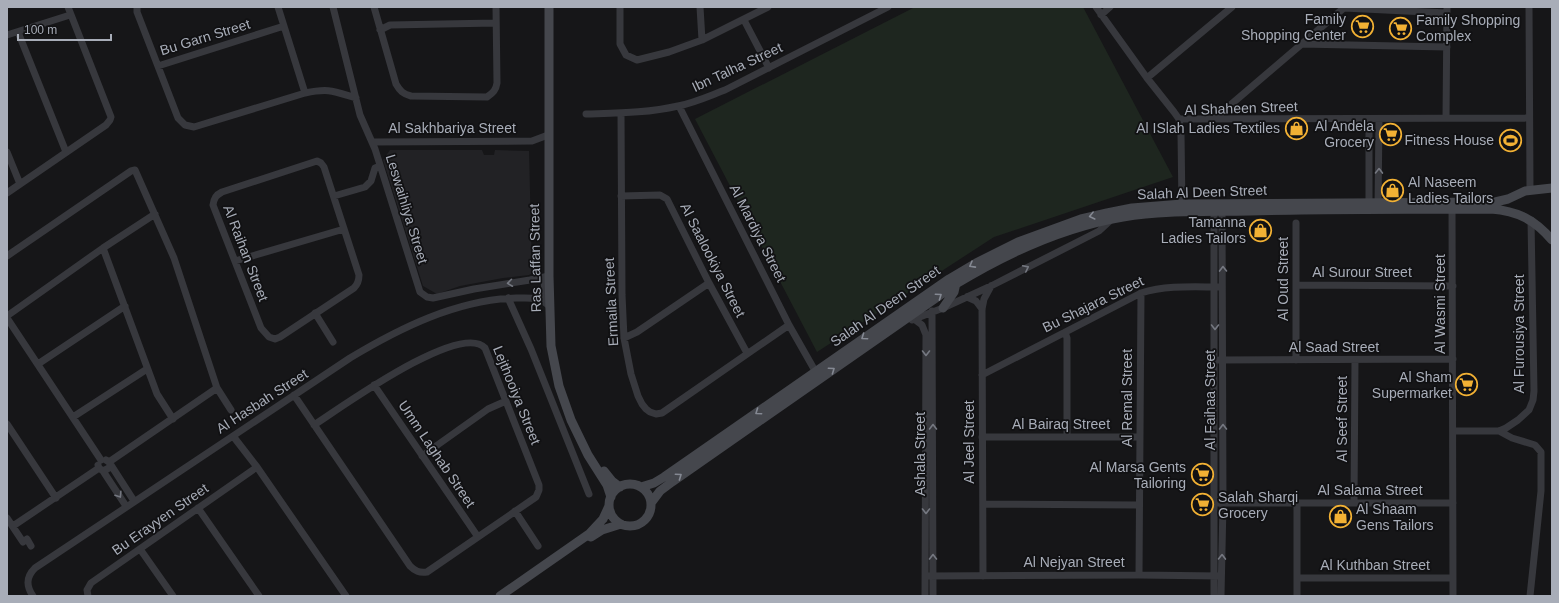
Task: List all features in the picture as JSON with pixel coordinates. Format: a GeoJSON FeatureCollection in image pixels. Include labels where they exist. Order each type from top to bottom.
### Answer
{"type":"FeatureCollection","features":[{"type":"Feature","properties":{"kind":"street"},"geometry":{"type":"LineString","coordinates":[[7,193],[106,125],[111,117],[68,7]]}},
{"type":"Feature","properties":{"kind":"street"},"geometry":{"type":"LineString","coordinates":[[137,7],[137,12],[178,118],[185,125],[194,127],[304,93],[326,90],[356,98]]}},
{"type":"Feature","properties":{"kind":"street"},"geometry":{"type":"LineString","coordinates":[[278,7],[304,93]]}},
{"type":"Feature","properties":{"kind":"street","name":"Leswaihliya Street"},"geometry":{"type":"LineString","coordinates":[[333,7],[360,114],[372,142],[420,292],[424,296],[430,298],[492,285],[546,276]]}},
{"type":"Feature","properties":{"kind":"street"},"geometry":{"type":"LineString","coordinates":[[374,7],[396,84],[400,91],[411,96],[487,97],[492,94],[497,83],[496,7]]}},
{"type":"Feature","properties":{"kind":"street","name":"Ras Laffan Street"},"geometry":{"type":"LineString","coordinates":[[549,7],[546,276],[551,346],[559,386],[571,420],[588,455],[607,485],[610,501]]}},
{"type":"Feature","properties":{"kind":"street","name":"Ras Laffan Street"},"geometry":{"type":"LineString","coordinates":[[554,7],[553,230],[556,345],[564,385],[576,419],[604,472],[620,487]]}},
{"type":"Feature","properties":{"kind":"street"},"geometry":{"type":"LineString","coordinates":[[620,7],[620,44],[622,50],[631,58],[637,60],[669,52],[702,40],[768,7]]}},
{"type":"Feature","properties":{"kind":"street"},"geometry":{"type":"LineString","coordinates":[[700,7],[702,40]]}},
{"type":"Feature","properties":{"kind":"street","name":"Ibn Talha Street"},"geometry":{"type":"LineString","coordinates":[[586,114],[621,113],[679,106],[702,99],[725,90],[888,7]]}},
{"type":"Feature","properties":{"kind":"street"},"geometry":{"type":"LineString","coordinates":[[1096,7],[1147,78],[1179,119]]}},
{"type":"Feature","properties":{"kind":"street"},"geometry":{"type":"LineString","coordinates":[[1101,15],[1110,7]]}},
{"type":"Feature","properties":{"kind":"street"},"geometry":{"type":"LineString","coordinates":[[1147,78],[1232,7]]}},
{"type":"Feature","properties":{"kind":"street"},"geometry":{"type":"LineString","coordinates":[[1214,119],[1345,7],[1447,10],[1446,118]]}},
{"type":"Feature","properties":{"kind":"street"},"geometry":{"type":"LineString","coordinates":[[1529,7],[1530,190]]}},
{"type":"Feature","properties":{"kind":"street"},"geometry":{"type":"LineString","coordinates":[[7,36],[70,15]]}},
{"type":"Feature","properties":{"kind":"street"},"geometry":{"type":"LineString","coordinates":[[744,20],[769,68]]}},
{"type":"Feature","properties":{"kind":"street"},"geometry":{"type":"LineString","coordinates":[[380,30],[390,25],[496,23]]}},
{"type":"Feature","properties":{"kind":"street","name":"Bu Garn Street"},"geometry":{"type":"LineString","coordinates":[[158,66],[284,26]]}},
{"type":"Feature","properties":{"kind":"street"},"geometry":{"type":"LineString","coordinates":[[18,32],[66,152]]}},
{"type":"Feature","properties":{"kind":"street"},"geometry":{"type":"LineString","coordinates":[[1301,44],[1447,47]]}},
{"type":"Feature","properties":{"kind":"street","name":"Al Mardiya Street"},"geometry":{"type":"LineString","coordinates":[[679,106],[789,325],[817,375]]}},
{"type":"Feature","properties":{"kind":"street","name":"Ermaila Street"},"geometry":{"type":"LineString","coordinates":[[621,113],[622,295],[624,338],[631,374],[638,396],[646,409],[656,414],[662,413],[789,325]]}},
{"type":"Feature","properties":{"kind":"street","name":"Al Shaheen Street"},"geometry":{"type":"LineString","coordinates":[[1182,208],[1181,133],[1179,119],[1529,118]]}},
{"type":"Feature","properties":{"kind":"street"},"geometry":{"type":"LineString","coordinates":[[1369,119],[1374,206]]}},
{"type":"Feature","properties":{"kind":"street"},"geometry":{"type":"LineString","coordinates":[[1374,206],[1379,119]]}},
{"type":"Feature","properties":{"kind":"street","name":"Al Sakhbariya Street"},"geometry":{"type":"LineString","coordinates":[[532,141],[548,135]]}},
{"type":"Feature","properties":{"kind":"street","name":"Al Sakhbariya Street"},"geometry":{"type":"LineString","coordinates":[[372,142],[532,141],[548,146]]}},
{"type":"Feature","properties":{"kind":"street"},"geometry":{"type":"LineString","coordinates":[[7,152],[20,184]]}},
{"type":"Feature","properties":{"kind":"street","name":"Al Raihan Street"},"geometry":{"type":"LineString","coordinates":[[317,161],[324,167],[334,196],[359,276],[357,284],[280,337],[269,338],[261,328],[213,205],[216,195],[317,161]]}},
{"type":"Feature","properties":{"kind":"street"},"geometry":{"type":"LineString","coordinates":[[334,196],[365,187],[371,181],[375,168],[380,166]]}},
{"type":"Feature","properties":{"kind":"street"},"geometry":{"type":"LineString","coordinates":[[7,256],[132,170],[135,170],[174,258],[217,388],[231,410]]}},
{"type":"Feature","properties":{"kind":"street","name":"Salah Al Deen Street"},"geometry":{"type":"LineString","coordinates":[[1452,206],[1495,202],[1530,190],[1552,188]]}},
{"type":"Feature","properties":{"kind":"street","name":"Al Saalookiya Street"},"geometry":{"type":"LineString","coordinates":[[621,196],[660,195],[667,199],[709,283],[747,353]]}},
{"type":"Feature","properties":{"kind":"street"},"geometry":{"type":"LineString","coordinates":[[1504,200],[1506,211]]}},
{"type":"Feature","properties":{"kind":"street","name":"Salah Al Deen Street"},"geometry":{"type":"LineString","coordinates":[[641,487],[654,483],[664,477],[817,375],[952,281],[1041,241],[1112,216],[1182,208],[1452,206],[1506,211],[1531,220],[1552,240]]}},
{"type":"Feature","properties":{"kind":"street","name":"Al Wasmi Street"},"geometry":{"type":"LineString","coordinates":[[1452,206],[1453,596]]}},
{"type":"Feature","properties":{"kind":"street","name":"Al Faihaa Street"},"geometry":{"type":"LineString","coordinates":[[1214,596],[1218,576],[1223,504],[1219,360],[1215,287],[1218,208]]}},
{"type":"Feature","properties":{"kind":"street","name":"Al Faihaa Street"},"geometry":{"type":"LineString","coordinates":[[1218,208],[1223,287],[1219,360],[1215,503],[1218,576],[1221,596]]}},
{"type":"Feature","properties":{"kind":"street"},"geometry":{"type":"LineString","coordinates":[[101,460],[7,317],[103,248],[155,214]]}},
{"type":"Feature","properties":{"kind":"street","name":"Salah Al Deen Street"},"geometry":{"type":"LineString","coordinates":[[900,323],[943,308],[991,286],[1099,231],[1112,216]]}},
{"type":"Feature","properties":{"kind":"street","name":"Al Furousiya Street"},"geometry":{"type":"LineString","coordinates":[[1499,431],[1518,420],[1529,410],[1534,395],[1531,220]]}},
{"type":"Feature","properties":{"kind":"street","name":"Al Oud Street"},"geometry":{"type":"LineString","coordinates":[[1296,223],[1296,360]]}},
{"type":"Feature","properties":{"kind":"street"},"geometry":{"type":"LineString","coordinates":[[235,261],[344,229]]}},
{"type":"Feature","properties":{"kind":"street"},"geometry":{"type":"LineString","coordinates":[[103,248],[157,394],[173,419]]}},
{"type":"Feature","properties":{"kind":"street"},"geometry":{"type":"LineString","coordinates":[[943,308],[954,292],[952,281]]}},
{"type":"Feature","properties":{"kind":"street","name":"Salah Al Deen Street"},"geometry":{"type":"LineString","coordinates":[[651,503],[666,486],[817,375],[900,323],[952,281]]}},
{"type":"Feature","properties":{"kind":"street"},"geometry":{"type":"LineString","coordinates":[[624,338],[637,332],[709,283]]}},
{"type":"Feature","properties":{"kind":"street","name":"Al Surour Street"},"geometry":{"type":"LineString","coordinates":[[1296,285],[1453,286]]}},
{"type":"Feature","properties":{"kind":"street","name":"Al Jeel Street"},"geometry":{"type":"LineString","coordinates":[[983,576],[982,309],[984,299],[991,286]]}},
{"type":"Feature","properties":{"kind":"street","name":"Bu Shajara Street"},"geometry":{"type":"LineString","coordinates":[[982,375],[1141,293],[1156,288],[1223,287]]}},
{"type":"Feature","properties":{"kind":"street","name":"Al Remal Street"},"geometry":{"type":"LineString","coordinates":[[1139,574],[1141,293]]}},
{"type":"Feature","properties":{"kind":"street"},"geometry":{"type":"LineString","coordinates":[[967,297],[976,302],[982,309]]}},
{"type":"Feature","properties":{"kind":"street","name":"Ras Laffan Street"},"geometry":{"type":"LineString","coordinates":[[508,298],[531,350],[589,494]]}},
{"type":"Feature","properties":{"kind":"street","name":"Al Hasbah Street"},"geometry":{"type":"LineString","coordinates":[[33,596],[29,589],[28,580],[29,575],[35,568],[126,506],[378,341],[408,326],[457,308],[490,300],[508,298],[537,298],[547,305]]}},
{"type":"Feature","properties":{"kind":"street"},"geometry":{"type":"LineString","coordinates":[[38,364],[125,306]]}},
{"type":"Feature","properties":{"kind":"street","name":"Ashala Street"},"geometry":{"type":"LineString","coordinates":[[932,311],[933,596]]}},
{"type":"Feature","properties":{"kind":"street"},"geometry":{"type":"LineString","coordinates":[[315,313],[333,342]]}},
{"type":"Feature","properties":{"kind":"street","name":"Ashala Street"},"geometry":{"type":"LineString","coordinates":[[914,318],[922,324],[926,335],[925,596]]}},
{"type":"Feature","properties":{"kind":"street"},"geometry":{"type":"LineString","coordinates":[[1065,332],[1068,338],[1068,437]]}},
{"type":"Feature","properties":{"kind":"street","name":"Lejthooiya Street"},"geometry":{"type":"LineString","coordinates":[[294,395],[314,426],[406,559],[415,570],[422,573],[427,572],[515,512],[536,497],[539,490],[506,401],[485,348],[482,344],[464,342],[434,353],[408,365],[374,385],[314,426]]}},
{"type":"Feature","properties":{"kind":"street","name":"Al Saad Street"},"geometry":{"type":"LineString","coordinates":[[1219,360],[1453,359]]}},
{"type":"Feature","properties":{"kind":"street","name":"Al Seef Street"},"geometry":{"type":"LineString","coordinates":[[1354,503],[1355,360]]}},
{"type":"Feature","properties":{"kind":"street"},"geometry":{"type":"LineString","coordinates":[[73,417],[148,369]]}},
{"type":"Feature","properties":{"kind":"street","name":"Umm Laghab Street"},"geometry":{"type":"LineString","coordinates":[[374,385],[478,537]]}},
{"type":"Feature","properties":{"kind":"street"},"geometry":{"type":"LineString","coordinates":[[13,526],[101,469],[109,468],[110,463],[217,388]]}},
{"type":"Feature","properties":{"kind":"street"},"geometry":{"type":"LineString","coordinates":[[422,456],[488,409],[506,401]]}},
{"type":"Feature","properties":{"kind":"street"},"geometry":{"type":"LineString","coordinates":[[7,424],[56,498]]}},
{"type":"Feature","properties":{"kind":"street"},"geometry":{"type":"LineString","coordinates":[[1453,431],[1499,431],[1512,438],[1535,445],[1541,452],[1541,491],[1530,596]]}},
{"type":"Feature","properties":{"kind":"street"},"geometry":{"type":"LineString","coordinates":[[233,436],[257,467],[346,596]]}},
{"type":"Feature","properties":{"kind":"street","name":"Al Bairaq Street"},"geometry":{"type":"LineString","coordinates":[[982,437],[1140,437]]}},
{"type":"Feature","properties":{"kind":"street"},"geometry":{"type":"LineString","coordinates":[[101,460],[107,460],[110,463],[134,501]]}},
{"type":"Feature","properties":{"kind":"street"},"geometry":{"type":"LineString","coordinates":[[101,460],[98,465],[126,506]]}},
{"type":"Feature","properties":{"kind":"street","name":"Bu Erayyen Street"},"geometry":{"type":"LineString","coordinates":[[88,596],[87,590],[91,583],[257,467]]}},
{"type":"Feature","properties":{"kind":"street"},"geometry":{"type":"LineString","coordinates":[[500,596],[589,534],[602,519],[610,501],[620,487],[632,484],[641,487],[648,494],[651,503],[650,513],[641,523],[629,526],[621,524],[612,516],[610,501]]}},
{"type":"Feature","properties":{"kind":"street","name":"Al Salama Street"},"geometry":{"type":"LineString","coordinates":[[1215,503],[1453,503]]}},
{"type":"Feature","properties":{"kind":"street"},"geometry":{"type":"LineString","coordinates":[[1297,503],[1297,596]]}},
{"type":"Feature","properties":{"kind":"street"},"geometry":{"type":"LineString","coordinates":[[983,504],[1139,505]]}},
{"type":"Feature","properties":{"kind":"street"},"geometry":{"type":"LineString","coordinates":[[198,508],[259,596]]}},
{"type":"Feature","properties":{"kind":"street"},"geometry":{"type":"LineString","coordinates":[[515,512],[538,546]]}},
{"type":"Feature","properties":{"kind":"street"},"geometry":{"type":"LineString","coordinates":[[7,518],[23,542],[27,539],[31,546]]}},
{"type":"Feature","properties":{"kind":"street"},"geometry":{"type":"LineString","coordinates":[[509,596],[597,533],[621,524]]}},
{"type":"Feature","properties":{"kind":"street"},"geometry":{"type":"LineString","coordinates":[[140,549],[173,596]]}},
{"type":"Feature","properties":{"kind":"street","name":"Al Nejyan Street"},"geometry":{"type":"LineString","coordinates":[[926,576],[1139,574],[1218,576]]}},
{"type":"Feature","properties":{"kind":"street","name":"Al Kuthban Street"},"geometry":{"type":"LineString","coordinates":[[1297,578],[1453,578]]}},
{"type":"Feature","properties":{"kind":"shaded area"},"geometry":{"type":"Polygon","coordinates":[[[915,7],[1083,7],[1173,177],[994,237],[817,352],[695,119],[915,7]]]}},
{"type":"Feature","properties":{"kind":"shaded area"},"geometry":{"type":"Polygon","coordinates":[[[390,150],[482,150],[484,155],[494,155],[495,150],[529,151],[532,273],[529,275],[460,286],[437,294],[423,286],[383,160],[390,150]]]}},
{"type":"Feature","properties":{"kind":"place","name":"Family Shopping Center"},"geometry":{"type":"Point","coordinates":[1362,27]}},
{"type":"Feature","properties":{"kind":"place","name":"Family Shopping Complex"},"geometry":{"type":"Point","coordinates":[1400,28]}},
{"type":"Feature","properties":{"kind":"place","name":"Al ISlah Ladies Textiles"},"geometry":{"type":"Point","coordinates":[1296,128]}},
{"type":"Feature","properties":{"kind":"place","name":"Al Andela Grocery"},"geometry":{"type":"Point","coordinates":[1390,134]}},
{"type":"Feature","properties":{"kind":"place","name":"Fitness House"},"geometry":{"type":"Point","coordinates":[1510,140]}},
{"type":"Feature","properties":{"kind":"place","name":"Al Naseem Ladies Tailors"},"geometry":{"type":"Point","coordinates":[1393,190]}},
{"type":"Feature","properties":{"kind":"place","name":"Tamanna Ladies Tailors"},"geometry":{"type":"Point","coordinates":[1261,230]}},
{"type":"Feature","properties":{"kind":"place","name":"Al Sham Supermarket"},"geometry":{"type":"Point","coordinates":[1467,385]}},
{"type":"Feature","properties":{"kind":"place","name":"Al Marsa Gents Tailoring"},"geometry":{"type":"Point","coordinates":[1202,475]}},
{"type":"Feature","properties":{"kind":"place","name":"Salah Sharqi Grocery"},"geometry":{"type":"Point","coordinates":[1202,505]}},
{"type":"Feature","properties":{"kind":"place","name":"Al Shaam Gens Tailors"},"geometry":{"type":"Point","coordinates":[1341,517]}}]}
